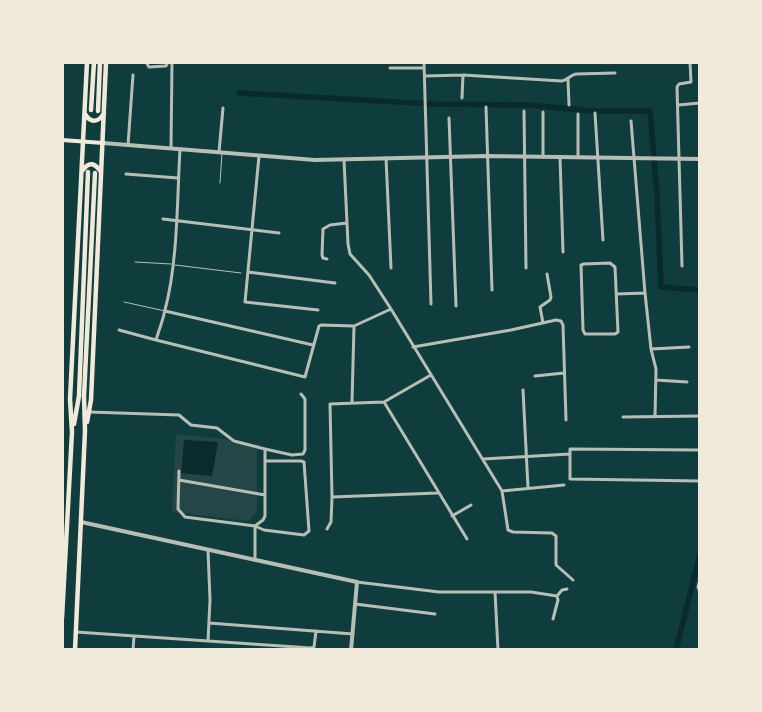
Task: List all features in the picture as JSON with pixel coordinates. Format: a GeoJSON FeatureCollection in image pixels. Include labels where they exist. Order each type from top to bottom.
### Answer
{"type":"FeatureCollection","features":[{"type":"Feature","properties":{"kind":"main road"},"geometry":{"type":"LineString","coordinates":[[62,618],[72,432],[70,398],[87,62]]}},
{"type":"Feature","properties":{"kind":"main road"},"geometry":{"type":"LineString","coordinates":[[92,110],[94,62]]}},
{"type":"Feature","properties":{"kind":"main road"},"geometry":{"type":"LineString","coordinates":[[98,110],[100,62]]}},
{"type":"Feature","properties":{"kind":"main road"},"geometry":{"type":"LineString","coordinates":[[85,431],[89,412],[106,62]]}},
{"type":"Feature","properties":{"kind":"main road"},"geometry":{"type":"LineString","coordinates":[[85,113],[89,119],[96,121],[104,112]]}},
{"type":"Feature","properties":{"kind":"main road"},"geometry":{"type":"LineString","coordinates":[[62,140],[103,143]]}},
{"type":"Feature","properties":{"kind":"main road"},"geometry":{"type":"LineString","coordinates":[[82,172],[87,165],[93,164],[96,165],[101,173]]}},
{"type":"Feature","properties":{"kind":"main road"},"geometry":{"type":"LineString","coordinates":[[72,432],[79,396],[88,172]]}},
{"type":"Feature","properties":{"kind":"main road"},"geometry":{"type":"LineString","coordinates":[[75,650],[85,431],[84,396],[95,173]]}},
{"type":"Feature","properties":{"kind":"street"},"geometry":{"type":"LineString","coordinates":[[146,62],[149,67],[166,66],[168,62]]}},
{"type":"Feature","properties":{"kind":"street"},"geometry":{"type":"LineString","coordinates":[[172,62],[172,148]]}},
{"type":"Feature","properties":{"kind":"street"},"geometry":{"type":"LineString","coordinates":[[424,62],[431,304]]}},
{"type":"Feature","properties":{"kind":"street"},"geometry":{"type":"LineString","coordinates":[[682,266],[677,85],[691,82],[690,62]]}},
{"type":"Feature","properties":{"kind":"street"},"geometry":{"type":"LineString","coordinates":[[390,68],[424,68]]}},
{"type":"Feature","properties":{"kind":"street"},"geometry":{"type":"LineString","coordinates":[[425,76],[562,81],[576,74],[615,73]]}},
{"type":"Feature","properties":{"kind":"street"},"geometry":{"type":"LineString","coordinates":[[128,145],[133,76]]}},
{"type":"Feature","properties":{"kind":"street"},"geometry":{"type":"LineString","coordinates":[[462,98],[463,76]]}},
{"type":"Feature","properties":{"kind":"street"},"geometry":{"type":"LineString","coordinates":[[568,79],[570,86],[569,105]]}},
{"type":"Feature","properties":{"kind":"street"},"geometry":{"type":"LineString","coordinates":[[678,105],[700,104]]}},
{"type":"Feature","properties":{"kind":"street"},"geometry":{"type":"LineString","coordinates":[[486,107],[492,290]]}},
{"type":"Feature","properties":{"kind":"street"},"geometry":{"type":"LineString","coordinates":[[221,152],[222,108]]}},
{"type":"Feature","properties":{"kind":"street"},"geometry":{"type":"LineString","coordinates":[[524,111],[526,268]]}},
{"type":"Feature","properties":{"kind":"street"},"geometry":{"type":"LineString","coordinates":[[543,156],[544,112]]}},
{"type":"Feature","properties":{"kind":"street"},"geometry":{"type":"LineString","coordinates":[[595,113],[603,240]]}},
{"type":"Feature","properties":{"kind":"street"},"geometry":{"type":"LineString","coordinates":[[578,114],[578,157]]}},
{"type":"Feature","properties":{"kind":"street"},"geometry":{"type":"LineString","coordinates":[[449,118],[456,306]]}},
{"type":"Feature","properties":{"kind":"street"},"geometry":{"type":"LineString","coordinates":[[631,122],[645,293],[651,349],[655,364],[655,416]]}},
{"type":"Feature","properties":{"kind":"street"},"geometry":{"type":"LineString","coordinates":[[103,143],[305,159],[344,160],[450,156],[700,159]]}},
{"type":"Feature","properties":{"kind":"street"},"geometry":{"type":"LineString","coordinates":[[156,340],[165,311],[172,264],[180,149]]}},
{"type":"Feature","properties":{"kind":"street"},"geometry":{"type":"LineString","coordinates":[[259,156],[245,301],[247,303],[318,310]]}},
{"type":"Feature","properties":{"kind":"street"},"geometry":{"type":"LineString","coordinates":[[560,157],[563,252]]}},
{"type":"Feature","properties":{"kind":"street"},"geometry":{"type":"LineString","coordinates":[[386,158],[391,268]]}},
{"type":"Feature","properties":{"kind":"street"},"geometry":{"type":"LineString","coordinates":[[344,160],[350,254],[369,275],[391,309],[502,491],[508,530],[513,532],[555,534],[556,565],[573,580]]}},
{"type":"Feature","properties":{"kind":"street"},"geometry":{"type":"LineString","coordinates":[[126,174],[178,178]]}},
{"type":"Feature","properties":{"kind":"street"},"geometry":{"type":"LineString","coordinates":[[163,219],[279,233]]}},
{"type":"Feature","properties":{"kind":"street"},"geometry":{"type":"LineString","coordinates":[[327,259],[323,258],[322,255],[323,228],[347,223]]}},
{"type":"Feature","properties":{"kind":"street"},"geometry":{"type":"LineString","coordinates":[[613,263],[617,294],[617,333],[584,334],[581,266],[584,264],[613,263]]}},
{"type":"Feature","properties":{"kind":"street"},"geometry":{"type":"LineString","coordinates":[[248,272],[335,282]]}},
{"type":"Feature","properties":{"kind":"street"},"geometry":{"type":"LineString","coordinates":[[543,323],[540,307],[550,300],[551,297],[547,274]]}},
{"type":"Feature","properties":{"kind":"street"},"geometry":{"type":"LineString","coordinates":[[617,294],[645,293]]}},
{"type":"Feature","properties":{"kind":"street"},"geometry":{"type":"LineString","coordinates":[[119,330],[305,377],[316,331],[321,325],[354,326],[391,309]]}},
{"type":"Feature","properties":{"kind":"street"},"geometry":{"type":"LineString","coordinates":[[165,311],[313,345]]}},
{"type":"Feature","properties":{"kind":"street"},"geometry":{"type":"LineString","coordinates":[[413,347],[559,320],[563,325],[566,420]]}},
{"type":"Feature","properties":{"kind":"street"},"geometry":{"type":"LineString","coordinates":[[352,402],[354,326]]}},
{"type":"Feature","properties":{"kind":"street"},"geometry":{"type":"LineString","coordinates":[[651,349],[689,347]]}},
{"type":"Feature","properties":{"kind":"street"},"geometry":{"type":"LineString","coordinates":[[535,376],[564,373]]}},
{"type":"Feature","properties":{"kind":"street"},"geometry":{"type":"LineString","coordinates":[[327,529],[331,522],[332,497],[329,406],[333,403],[384,402],[431,375]]}},
{"type":"Feature","properties":{"kind":"street"},"geometry":{"type":"LineString","coordinates":[[656,380],[687,382]]}},
{"type":"Feature","properties":{"kind":"street"},"geometry":{"type":"LineString","coordinates":[[523,390],[528,488]]}},
{"type":"Feature","properties":{"kind":"street"},"geometry":{"type":"LineString","coordinates":[[89,412],[174,414],[182,417],[194,426],[217,428],[234,441],[292,455],[303,454],[305,450],[304,399],[301,394]]}},
{"type":"Feature","properties":{"kind":"street"},"geometry":{"type":"LineString","coordinates":[[384,402],[466,539]]}},
{"type":"Feature","properties":{"kind":"street"},"geometry":{"type":"LineString","coordinates":[[622,417],[700,416]]}},
{"type":"Feature","properties":{"kind":"street"},"geometry":{"type":"LineString","coordinates":[[254,526],[263,520],[264,516],[265,449]]}},
{"type":"Feature","properties":{"kind":"street"},"geometry":{"type":"LineString","coordinates":[[700,450],[570,449],[570,479],[700,481]]}},
{"type":"Feature","properties":{"kind":"street"},"geometry":{"type":"LineString","coordinates":[[483,459],[525,455],[570,454]]}},
{"type":"Feature","properties":{"kind":"street"},"geometry":{"type":"LineString","coordinates":[[179,471],[178,509],[185,517],[254,526],[264,530],[304,534],[309,531],[304,462],[265,462]]}},
{"type":"Feature","properties":{"kind":"street"},"geometry":{"type":"LineString","coordinates":[[179,480],[265,494]]}},
{"type":"Feature","properties":{"kind":"street"},"geometry":{"type":"LineString","coordinates":[[502,491],[564,484]]}},
{"type":"Feature","properties":{"kind":"street"},"geometry":{"type":"LineString","coordinates":[[332,497],[438,494]]}},
{"type":"Feature","properties":{"kind":"street"},"geometry":{"type":"LineString","coordinates":[[62,505],[68,505]]}},
{"type":"Feature","properties":{"kind":"street"},"geometry":{"type":"LineString","coordinates":[[452,516],[471,505]]}},
{"type":"Feature","properties":{"kind":"street"},"geometry":{"type":"LineString","coordinates":[[81,522],[356,582],[439,592],[531,592],[557,596]]}},
{"type":"Feature","properties":{"kind":"street"},"geometry":{"type":"LineString","coordinates":[[254,526],[255,560]]}},
{"type":"Feature","properties":{"kind":"street"},"geometry":{"type":"LineString","coordinates":[[208,550],[208,641]]}},
{"type":"Feature","properties":{"kind":"street"},"geometry":{"type":"LineString","coordinates":[[700,580],[698,587],[700,592]]}},
{"type":"Feature","properties":{"kind":"street"},"geometry":{"type":"LineString","coordinates":[[351,650],[356,582]]}},
{"type":"Feature","properties":{"kind":"street"},"geometry":{"type":"LineString","coordinates":[[553,619],[558,600],[557,596],[562,590],[567,589]]}},
{"type":"Feature","properties":{"kind":"street"},"geometry":{"type":"LineString","coordinates":[[495,592],[498,650]]}},
{"type":"Feature","properties":{"kind":"street"},"geometry":{"type":"LineString","coordinates":[[355,604],[435,614]]}},
{"type":"Feature","properties":{"kind":"street"},"geometry":{"type":"LineString","coordinates":[[209,623],[353,634]]}},
{"type":"Feature","properties":{"kind":"street"},"geometry":{"type":"LineString","coordinates":[[76,632],[311,648],[314,647],[316,631]]}},
{"type":"Feature","properties":{"kind":"street"},"geometry":{"type":"LineString","coordinates":[[133,650],[134,636]]}},
{"type":"Feature","properties":{"kind":"lane"},"geometry":{"type":"LineString","coordinates":[[220,183],[221,152]]}},
{"type":"Feature","properties":{"kind":"lane"},"geometry":{"type":"LineString","coordinates":[[135,262],[172,264],[241,273]]}},
{"type":"Feature","properties":{"kind":"lane"},"geometry":{"type":"LineString","coordinates":[[124,302],[165,311]]}},
{"type":"Feature","properties":{"kind":"shaded area"},"geometry":{"type":"Polygon","coordinates":[[[176,434],[224,439],[257,449],[257,512],[248,521],[172,512],[176,434]]]}},
{"type":"Feature","properties":{"kind":"shaded area"},"geometry":{"type":"Polygon","coordinates":[[[184,440],[218,442],[212,476],[181,473],[184,440]]]}},
{"type":"Feature","properties":{"kind":"waterway"},"geometry":{"type":"LineString","coordinates":[[239,93],[433,104],[528,105],[595,111],[650,111],[657,194],[661,287],[700,290]]}},
{"type":"Feature","properties":{"kind":"waterway"},"geometry":{"type":"LineString","coordinates":[[676,650],[700,554]]}}]}
